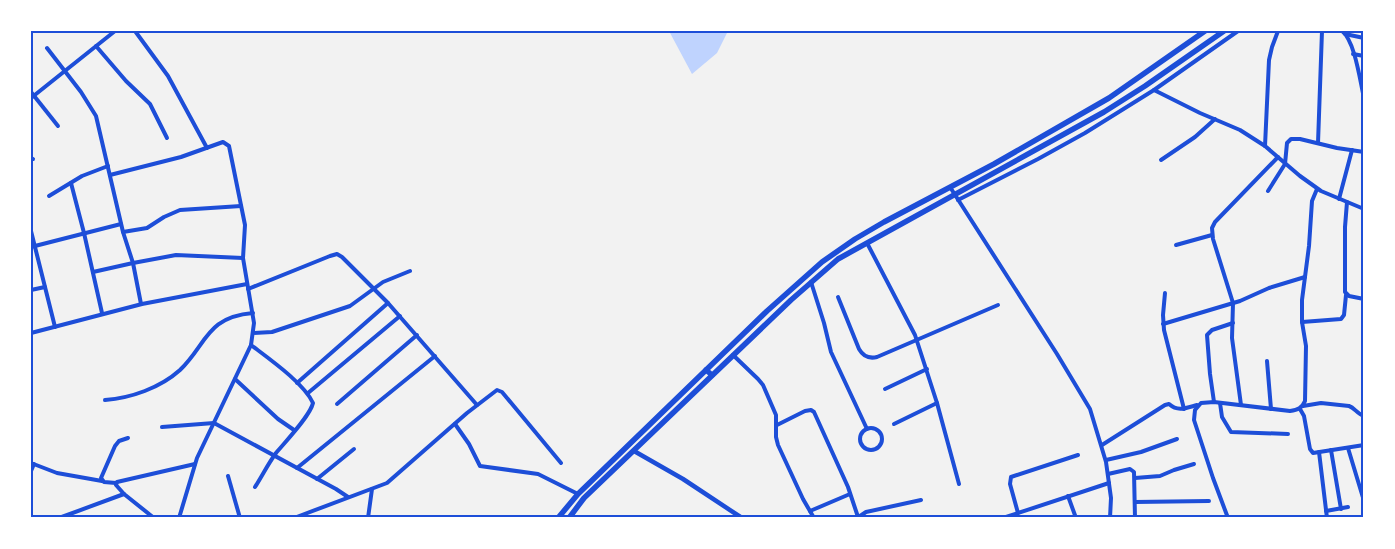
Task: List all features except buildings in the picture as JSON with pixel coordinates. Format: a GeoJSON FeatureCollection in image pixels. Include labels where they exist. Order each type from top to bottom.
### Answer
{"type":"FeatureCollection","features":[{"type":"Feature","properties":{"kind":"main road"},"geometry":{"type":"LineString","coordinates":[[558,518],[578,494],[766,311],[822,262],[856,239],[994,164],[1109,98],[1205,31]]}},
{"type":"Feature","properties":{"kind":"main road"},"geometry":{"type":"LineString","coordinates":[[569,518],[584,498],[733,355],[838,259],[956,198],[970,187],[1104,112],[1224,31]]}},
{"type":"Feature","properties":{"kind":"main road"},"geometry":{"type":"LineString","coordinates":[[706,370],[712,375]]}},
{"type":"Feature","properties":{"kind":"street"},"geometry":{"type":"LineString","coordinates":[[58,126],[32,95],[115,31]]}},
{"type":"Feature","properties":{"kind":"street"},"geometry":{"type":"LineString","coordinates":[[135,31],[168,76],[207,148]]}},
{"type":"Feature","properties":{"kind":"street"},"geometry":{"type":"LineString","coordinates":[[956,198],[1038,159],[1085,133],[1154,90],[1238,31]]}},
{"type":"Feature","properties":{"kind":"street"},"geometry":{"type":"LineString","coordinates":[[1264,146],[1269,60],[1278,31]]}},
{"type":"Feature","properties":{"kind":"street"},"geometry":{"type":"LineString","coordinates":[[1318,143],[1322,31]]}},
{"type":"Feature","properties":{"kind":"street"},"geometry":{"type":"LineString","coordinates":[[1344,32],[1364,38]]}},
{"type":"Feature","properties":{"kind":"street"},"geometry":{"type":"LineString","coordinates":[[1344,32],[1361,80],[1364,98]]}},
{"type":"Feature","properties":{"kind":"street"},"geometry":{"type":"LineString","coordinates":[[96,46],[126,81],[150,104],[167,138]]}},
{"type":"Feature","properties":{"kind":"street"},"geometry":{"type":"LineString","coordinates":[[47,48],[86,98],[96,116],[123,232],[133,263],[141,304]]}},
{"type":"Feature","properties":{"kind":"street"},"geometry":{"type":"LineString","coordinates":[[1353,54],[1364,56]]}},
{"type":"Feature","properties":{"kind":"street"},"geometry":{"type":"LineString","coordinates":[[1154,90],[1240,130],[1264,146],[1317,188],[1364,209]]}},
{"type":"Feature","properties":{"kind":"street"},"geometry":{"type":"LineString","coordinates":[[1161,160],[1196,137],[1215,119]]}},
{"type":"Feature","properties":{"kind":"street"},"geometry":{"type":"LineString","coordinates":[[1268,191],[1286,164],[1287,144],[1291,139],[1300,139],[1364,152]]}},
{"type":"Feature","properties":{"kind":"street"},"geometry":{"type":"LineString","coordinates":[[110,175],[181,157],[224,142],[229,146],[245,225],[242,258],[253,313],[251,345],[195,464],[179,518]]}},
{"type":"Feature","properties":{"kind":"street"},"geometry":{"type":"LineString","coordinates":[[1338,199],[1352,150]]}},
{"type":"Feature","properties":{"kind":"street"},"geometry":{"type":"LineString","coordinates":[[1241,406],[1232,338],[1233,303],[1212,236],[1212,228],[1278,157]]}},
{"type":"Feature","properties":{"kind":"street"},"geometry":{"type":"LineString","coordinates":[[49,196],[89,173],[108,166]]}},
{"type":"Feature","properties":{"kind":"street"},"geometry":{"type":"LineString","coordinates":[[71,183],[102,313]]}},
{"type":"Feature","properties":{"kind":"street"},"geometry":{"type":"LineString","coordinates":[[950,187],[1090,409],[1106,460],[1111,498],[1110,518]]}},
{"type":"Feature","properties":{"kind":"street"},"geometry":{"type":"LineString","coordinates":[[1317,188],[1312,201],[1309,246],[1302,300],[1302,322],[1306,346],[1306,401],[1302,407],[1310,448],[1313,453],[1364,445]]}},
{"type":"Feature","properties":{"kind":"street"},"geometry":{"type":"LineString","coordinates":[[1302,322],[1341,319],[1344,315],[1347,202]]}},
{"type":"Feature","properties":{"kind":"street"},"geometry":{"type":"LineString","coordinates":[[123,232],[147,228],[164,217],[180,210],[241,206]]}},
{"type":"Feature","properties":{"kind":"street"},"geometry":{"type":"LineString","coordinates":[[33,246],[122,224]]}},
{"type":"Feature","properties":{"kind":"street"},"geometry":{"type":"LineString","coordinates":[[31,231],[33,246],[55,327]]}},
{"type":"Feature","properties":{"kind":"street"},"geometry":{"type":"LineString","coordinates":[[1176,245],[1212,236]]}},
{"type":"Feature","properties":{"kind":"street"},"geometry":{"type":"LineString","coordinates":[[867,243],[917,341],[937,403],[959,484]]}},
{"type":"Feature","properties":{"kind":"street"},"geometry":{"type":"LineString","coordinates":[[31,333],[141,304],[248,286],[337,254],[374,288],[417,334],[477,406]]}},
{"type":"Feature","properties":{"kind":"street"},"geometry":{"type":"LineString","coordinates":[[93,272],[181,255],[242,258]]}},
{"type":"Feature","properties":{"kind":"street"},"geometry":{"type":"LineString","coordinates":[[253,333],[272,332],[350,306],[383,282],[410,271]]}},
{"type":"Feature","properties":{"kind":"street"},"geometry":{"type":"LineString","coordinates":[[1163,324],[1249,298],[1268,288],[1305,276]]}},
{"type":"Feature","properties":{"kind":"street"},"geometry":{"type":"LineString","coordinates":[[811,282],[831,352],[867,429]]}},
{"type":"Feature","properties":{"kind":"street"},"geometry":{"type":"LineString","coordinates":[[31,290],[45,287]]}},
{"type":"Feature","properties":{"kind":"street"},"geometry":{"type":"LineString","coordinates":[[1165,294],[1163,324],[1184,409]]}},
{"type":"Feature","properties":{"kind":"street"},"geometry":{"type":"LineString","coordinates":[[1346,294],[1364,299]]}},
{"type":"Feature","properties":{"kind":"street"},"geometry":{"type":"LineString","coordinates":[[838,297],[859,349],[866,357],[877,357],[998,305]]}},
{"type":"Feature","properties":{"kind":"street"},"geometry":{"type":"LineString","coordinates":[[297,383],[388,303]]}},
{"type":"Feature","properties":{"kind":"street"},"geometry":{"type":"LineString","coordinates":[[105,400],[120,399],[150,389],[167,380],[181,369],[207,334],[222,322],[240,314],[253,313]]}},
{"type":"Feature","properties":{"kind":"street"},"geometry":{"type":"LineString","coordinates":[[308,394],[400,316]]}},
{"type":"Feature","properties":{"kind":"street"},"geometry":{"type":"LineString","coordinates":[[1214,402],[1207,335],[1212,330],[1233,322]]}},
{"type":"Feature","properties":{"kind":"street"},"geometry":{"type":"LineString","coordinates":[[337,404],[417,334]]}},
{"type":"Feature","properties":{"kind":"street"},"geometry":{"type":"LineString","coordinates":[[251,345],[297,383],[314,403],[274,456],[255,487]]}},
{"type":"Feature","properties":{"kind":"street"},"geometry":{"type":"LineString","coordinates":[[733,355],[763,385],[776,415],[778,445],[814,518]]}},
{"type":"Feature","properties":{"kind":"street"},"geometry":{"type":"LineString","coordinates":[[297,468],[435,356]]}},
{"type":"Feature","properties":{"kind":"street"},"geometry":{"type":"LineString","coordinates":[[1267,361],[1271,409]]}},
{"type":"Feature","properties":{"kind":"street"},"geometry":{"type":"LineString","coordinates":[[885,389],[927,370]]}},
{"type":"Feature","properties":{"kind":"street"},"geometry":{"type":"LineString","coordinates":[[235,379],[278,420],[294,430]]}},
{"type":"Feature","properties":{"kind":"street"},"geometry":{"type":"LineString","coordinates":[[294,518],[390,481],[455,424],[494,392],[500,390],[561,463]]}},
{"type":"Feature","properties":{"kind":"street"},"geometry":{"type":"LineString","coordinates":[[1102,445],[1169,404],[1176,409],[1184,409],[1201,403],[1220,402],[1290,411],[1321,403],[1349,406],[1358,414],[1364,416]]}},
{"type":"Feature","properties":{"kind":"street"},"geometry":{"type":"LineString","coordinates":[[1220,402],[1222,417],[1231,432],[1288,434]]}},
{"type":"Feature","properties":{"kind":"street"},"geometry":{"type":"LineString","coordinates":[[894,424],[937,403]]}},
{"type":"Feature","properties":{"kind":"street"},"geometry":{"type":"LineString","coordinates":[[1197,406],[1194,420],[1212,478],[1228,518]]}},
{"type":"Feature","properties":{"kind":"street"},"geometry":{"type":"LineString","coordinates":[[777,425],[805,411],[811,410],[814,412],[850,494],[857,517],[866,512],[921,500]]}},
{"type":"Feature","properties":{"kind":"street"},"geometry":{"type":"LineString","coordinates":[[162,428],[214,423],[348,497]]}},
{"type":"Feature","properties":{"kind":"street"},"geometry":{"type":"LineString","coordinates":[[455,424],[469,444],[480,466],[538,474],[578,494]]}},
{"type":"Feature","properties":{"kind":"street"},"geometry":{"type":"LineString","coordinates":[[867,429],[878,430],[882,436],[880,446],[874,450],[867,450],[861,444],[860,437],[867,429]]}},
{"type":"Feature","properties":{"kind":"street"},"geometry":{"type":"LineString","coordinates":[[102,481],[102,472],[115,446],[120,441],[128,438]]}},
{"type":"Feature","properties":{"kind":"street"},"geometry":{"type":"LineString","coordinates":[[1106,460],[1141,452],[1176,440]]}},
{"type":"Feature","properties":{"kind":"street"},"geometry":{"type":"LineString","coordinates":[[1348,448],[1364,501]]}},
{"type":"Feature","properties":{"kind":"street"},"geometry":{"type":"LineString","coordinates":[[317,479],[354,449]]}},
{"type":"Feature","properties":{"kind":"street"},"geometry":{"type":"LineString","coordinates":[[1331,450],[1341,508]]}},
{"type":"Feature","properties":{"kind":"street"},"geometry":{"type":"LineString","coordinates":[[634,451],[683,479],[742,518]]}},
{"type":"Feature","properties":{"kind":"street"},"geometry":{"type":"LineString","coordinates":[[1320,452],[1326,518]]}},
{"type":"Feature","properties":{"kind":"street"},"geometry":{"type":"LineString","coordinates":[[1018,513],[1010,484],[1011,477],[1078,455]]}},
{"type":"Feature","properties":{"kind":"street"},"geometry":{"type":"LineString","coordinates":[[31,471],[33,463],[57,473],[116,484],[124,494],[154,518]]}},
{"type":"Feature","properties":{"kind":"street"},"geometry":{"type":"LineString","coordinates":[[116,484],[119,481],[195,464]]}},
{"type":"Feature","properties":{"kind":"street"},"geometry":{"type":"LineString","coordinates":[[1135,478],[1160,476],[1194,464]]}},
{"type":"Feature","properties":{"kind":"street"},"geometry":{"type":"LineString","coordinates":[[1108,474],[1130,469],[1134,472],[1134,518]]}},
{"type":"Feature","properties":{"kind":"street"},"geometry":{"type":"LineString","coordinates":[[228,476],[240,518]]}},
{"type":"Feature","properties":{"kind":"street"},"geometry":{"type":"LineString","coordinates":[[1003,518],[1109,483]]}},
{"type":"Feature","properties":{"kind":"street"},"geometry":{"type":"LineString","coordinates":[[368,518],[372,489]]}},
{"type":"Feature","properties":{"kind":"street"},"geometry":{"type":"LineString","coordinates":[[59,518],[124,494]]}},
{"type":"Feature","properties":{"kind":"street"},"geometry":{"type":"LineString","coordinates":[[810,511],[850,494]]}},
{"type":"Feature","properties":{"kind":"street"},"geometry":{"type":"LineString","coordinates":[[1068,496],[1076,518]]}},
{"type":"Feature","properties":{"kind":"street"},"geometry":{"type":"LineString","coordinates":[[1135,502],[1209,501]]}},
{"type":"Feature","properties":{"kind":"street"},"geometry":{"type":"LineString","coordinates":[[1326,511],[1348,507]]}},
{"type":"Feature","properties":{"kind":"water"},"geometry":{"type":"Polygon","coordinates":[[[669,31],[728,31],[717,53],[692,74],[669,31]]]}}]}
